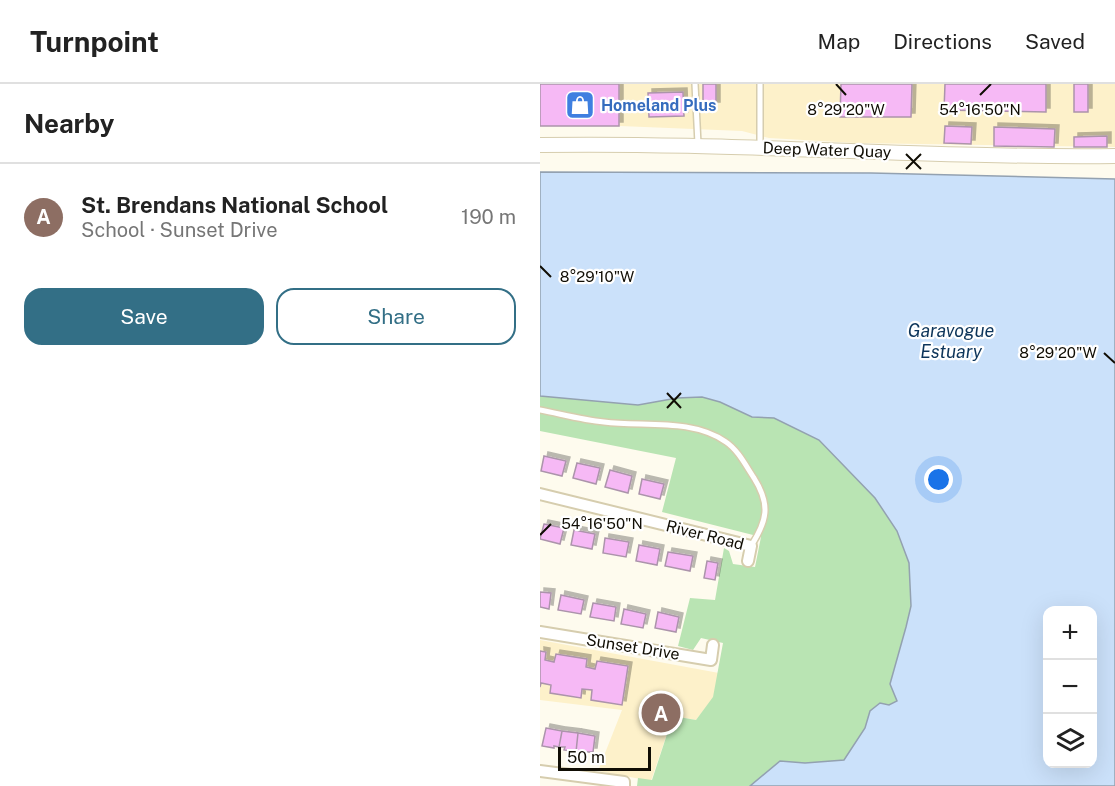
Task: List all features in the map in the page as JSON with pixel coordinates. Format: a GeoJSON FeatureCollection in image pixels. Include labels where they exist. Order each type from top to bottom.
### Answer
{"type":"FeatureCollection","features":[{"type":"Feature","properties":{"kind":"street","name":"Deep Water Quay"},"geometry":{"type":"LineString","coordinates":[[540,145],[760,147],[795,151],[1115,156]]}},
{"type":"Feature","properties":{"kind":"street","name":"River Road"},"geometry":{"type":"LineString","coordinates":[[540,494],[751,546],[748,561]]}},
{"type":"Feature","properties":{"kind":"street","name":"Sunset Drive"},"geometry":{"type":"LineString","coordinates":[[540,632],[711,660],[713,645]]}},
{"type":"Feature","properties":{"kind":"street"},"geometry":{"type":"LineString","coordinates":[[540,771],[624,782],[624,786]]}},
{"type":"Feature","properties":{"kind":"lane"},"geometry":{"type":"LineString","coordinates":[[695,84],[699,146]]}},
{"type":"Feature","properties":{"kind":"lane"},"geometry":{"type":"LineString","coordinates":[[760,84],[760,147]]}},
{"type":"Feature","properties":{"kind":"lane"},"geometry":{"type":"LineString","coordinates":[[540,410],[604,423],[695,429],[727,442],[736,451],[757,483],[767,508],[760,532],[751,546]]}},
{"type":"Feature","properties":{"kind":"shaded area"},"geometry":{"type":"Polygon","coordinates":[[[540,84],[1115,84],[1115,147],[855,143],[769,138],[742,131],[620,126],[540,126],[540,84]]]}},
{"type":"Feature","properties":{"kind":"shaded area"},"geometry":{"type":"Polygon","coordinates":[[[540,640],[719,673],[713,698],[696,720],[673,716],[651,781],[598,771],[622,710],[540,700],[540,640]]]}},
{"type":"Feature","properties":{"kind":"green space"},"geometry":{"type":"Polygon","coordinates":[[[1072,356],[1097,606],[1115,786],[637,786],[638,778],[652,780],[673,716],[696,720],[713,697],[723,643],[701,638],[693,650],[678,646],[690,598],[715,600],[724,548],[729,551],[733,564],[755,567],[761,537],[662,512],[676,458],[540,431],[540,365],[1072,356]]]}},
{"type":"Feature","properties":{"kind":"water","name":"Garavogue Estuary"},"geometry":{"type":"Polygon","coordinates":[[[540,172],[871,173],[1115,179],[1115,786],[750,786],[780,761],[805,763],[844,760],[865,728],[870,711],[880,703],[889,705],[897,701],[890,684],[911,606],[909,563],[897,531],[875,498],[819,440],[774,418],[752,417],[720,402],[702,397],[677,398],[638,405],[540,396],[540,172]]]}},
{"type":"Feature","properties":{"kind":"building","name":"Homeland Plus"},"geometry":{"type":"Polygon","coordinates":[[[540,84],[619,84],[619,126],[540,126],[540,84]]]}},
{"type":"Feature","properties":{"kind":"building"},"geometry":{"type":"Polygon","coordinates":[[[703,84],[716,84],[716,106],[703,106],[703,84]]]}},
{"type":"Feature","properties":{"kind":"building"},"geometry":{"type":"Polygon","coordinates":[[[841,84],[912,84],[911,117],[840,117],[841,84]]]}},
{"type":"Feature","properties":{"kind":"building"},"geometry":{"type":"Polygon","coordinates":[[[945,84],[1046,84],[1046,112],[944,110],[945,84]]]}},
{"type":"Feature","properties":{"kind":"building"},"geometry":{"type":"Polygon","coordinates":[[[1074,84],[1088,84],[1088,112],[1074,112],[1074,84]]]}},
{"type":"Feature","properties":{"kind":"building"},"geometry":{"type":"Polygon","coordinates":[[[683,92],[684,116],[649,117],[648,93],[683,92]]]}},
{"type":"Feature","properties":{"kind":"building"},"geometry":{"type":"Polygon","coordinates":[[[945,126],[972,127],[971,144],[944,143],[945,126]]]}},
{"type":"Feature","properties":{"kind":"building"},"geometry":{"type":"Polygon","coordinates":[[[994,127],[1055,129],[1054,147],[994,146],[994,127]]]}},
{"type":"Feature","properties":{"kind":"building"},"geometry":{"type":"Polygon","coordinates":[[[1107,136],[1107,147],[1074,147],[1074,137],[1107,136]]]}},
{"type":"Feature","properties":{"kind":"building"},"geometry":{"type":"Polygon","coordinates":[[[544,456],[566,461],[562,476],[541,471],[544,456]]]}},
{"type":"Feature","properties":{"kind":"building"},"geometry":{"type":"Polygon","coordinates":[[[577,463],[600,468],[596,484],[573,478],[577,463]]]}},
{"type":"Feature","properties":{"kind":"building"},"geometry":{"type":"Polygon","coordinates":[[[610,470],[632,476],[628,493],[605,487],[610,470]]]}},
{"type":"Feature","properties":{"kind":"building"},"geometry":{"type":"Polygon","coordinates":[[[642,479],[664,484],[660,499],[639,494],[642,479]]]}},
{"type":"Feature","properties":{"kind":"building"},"geometry":{"type":"Polygon","coordinates":[[[544,524],[564,528],[560,544],[540,539],[544,524]]]}},
{"type":"Feature","properties":{"kind":"building"},"geometry":{"type":"Polygon","coordinates":[[[574,530],[595,534],[592,549],[571,545],[574,530]]]}},
{"type":"Feature","properties":{"kind":"building"},"geometry":{"type":"Polygon","coordinates":[[[605,538],[629,542],[626,557],[603,553],[605,538]]]}},
{"type":"Feature","properties":{"kind":"building"},"geometry":{"type":"Polygon","coordinates":[[[639,545],[660,549],[657,565],[636,561],[639,545]]]}},
{"type":"Feature","properties":{"kind":"building"},"geometry":{"type":"Polygon","coordinates":[[[668,552],[693,556],[690,571],[665,566],[668,552]]]}},
{"type":"Feature","properties":{"kind":"building"},"geometry":{"type":"Polygon","coordinates":[[[707,561],[718,563],[715,580],[704,578],[707,561]]]}},
{"type":"Feature","properties":{"kind":"building"},"geometry":{"type":"Polygon","coordinates":[[[540,592],[551,593],[549,609],[540,607],[540,592]]]}},
{"type":"Feature","properties":{"kind":"building"},"geometry":{"type":"Polygon","coordinates":[[[561,595],[584,600],[581,614],[558,610],[561,595]]]}},
{"type":"Feature","properties":{"kind":"building"},"geometry":{"type":"Polygon","coordinates":[[[593,603],[616,607],[614,621],[590,617],[593,603]]]}},
{"type":"Feature","properties":{"kind":"building"},"geometry":{"type":"Polygon","coordinates":[[[624,609],[646,614],[643,628],[621,624],[624,609]]]}},
{"type":"Feature","properties":{"kind":"building"},"geometry":{"type":"Polygon","coordinates":[[[658,612],[679,617],[676,632],[655,628],[658,612]]]}},
{"type":"Feature","properties":{"kind":"building"},"geometry":{"type":"Polygon","coordinates":[[[540,651],[546,652],[545,660],[554,662],[556,654],[587,659],[586,667],[595,669],[597,661],[628,666],[622,705],[591,700],[592,690],[582,689],[581,698],[550,693],[551,685],[541,683],[540,687],[540,651]]]}},
{"type":"Feature","properties":{"kind":"building"},"geometry":{"type":"Polygon","coordinates":[[[546,728],[562,731],[559,747],[542,746],[546,728]]]}},
{"type":"Feature","properties":{"kind":"building"},"geometry":{"type":"Polygon","coordinates":[[[562,731],[578,733],[576,752],[559,747],[562,731]]]}},
{"type":"Feature","properties":{"kind":"building"},"geometry":{"type":"Polygon","coordinates":[[[578,733],[595,736],[593,752],[576,752],[578,733]]]}},
{"type":"Feature","properties":{"kind":"place","name":"Homeland Plus"},"geometry":{"type":"Point","coordinates":[580,105]}},
{"type":"Feature","properties":{"kind":"place","name":"St. Brendans National School"},"geometry":{"type":"Point","coordinates":[661,713]}}]}
